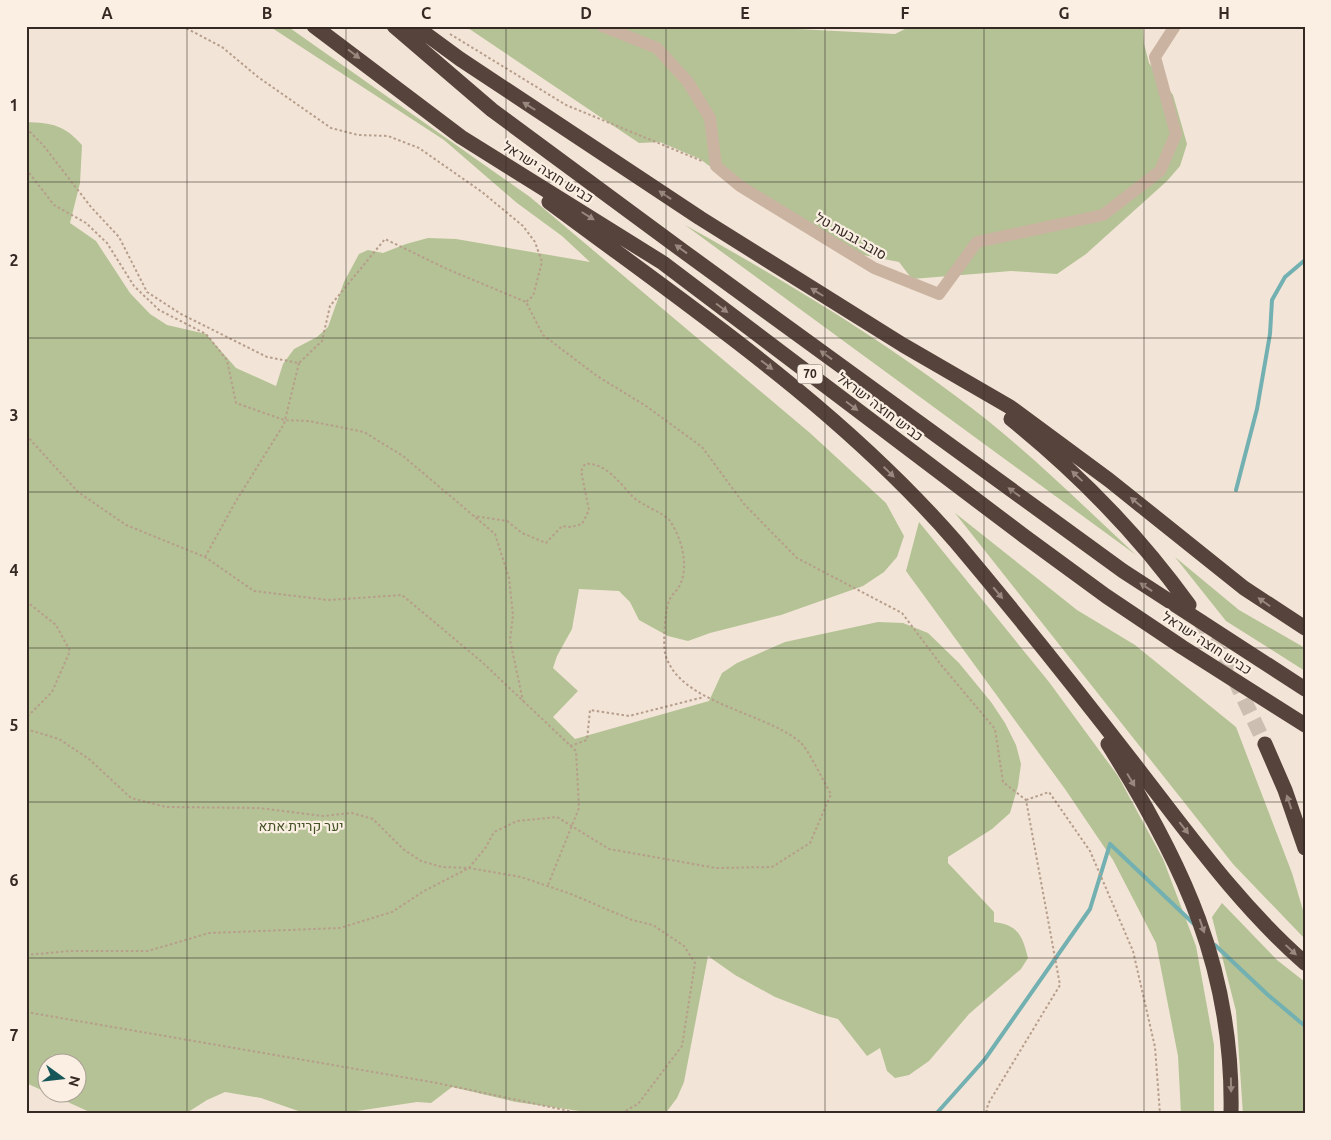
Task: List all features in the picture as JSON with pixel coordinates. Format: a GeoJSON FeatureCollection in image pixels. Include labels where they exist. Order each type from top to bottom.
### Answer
{"type":"FeatureCollection","features":[{"type":"Feature","properties":{"kind":"highway","name":"כביש חוצה ישראל"},"geometry":{"type":"LineString","coordinates":[[314,26],[462,137],[663,262],[1099,590],[1182,647],[1305,725]]}},
{"type":"Feature","properties":{"kind":"highway","name":"כביש חוצה ישראל"},"geometry":{"type":"LineString","coordinates":[[394,26],[492,110],[754,303],[1123,571],[1305,690]]}},
{"type":"Feature","properties":{"kind":"highway"},"geometry":{"type":"LineString","coordinates":[[415,26],[460,59],[700,218],[976,393],[1067,466],[1117,516],[1159,564],[1189,605]]}},
{"type":"Feature","properties":{"kind":"highway"},"geometry":{"type":"LineString","coordinates":[[462,137],[791,382],[838,423],[911,493],[954,541],[1058,665],[1235,894],[1305,963]]}},
{"type":"Feature","properties":{"kind":"highway"},"geometry":{"type":"LineString","coordinates":[[903,345],[1010,408],[1053,438],[1109,480],[1218,568],[1305,628]]}},
{"type":"Feature","properties":{"kind":"highway"},"geometry":{"type":"LineString","coordinates":[[1058,665],[1151,813],[1183,876],[1196,908],[1208,944],[1223,1008],[1230,1070],[1231,1114]]}},
{"type":"Feature","properties":{"kind":"highway"},"geometry":{"type":"LineString","coordinates":[[1265,744],[1285,790],[1305,848]]}},
{"type":"Feature","properties":{"kind":"lane"},"geometry":{"type":"LineString","coordinates":[[602,26],[657,48],[688,82],[710,118],[716,166]]}},
{"type":"Feature","properties":{"kind":"lane","name":"סובב גבעת טל"},"geometry":{"type":"LineString","coordinates":[[716,166],[740,186],[874,268],[939,294],[977,242],[1103,215],[1160,171],[1176,134],[1155,57],[1176,26]]}},
{"type":"Feature","properties":{"kind":"path"},"geometry":{"type":"LineString","coordinates":[[182,26],[222,48],[258,77],[331,128],[358,135],[388,136],[420,148],[482,192],[523,226],[535,242],[542,262],[533,296],[526,302]]}},
{"type":"Feature","properties":{"kind":"path"},"geometry":{"type":"LineString","coordinates":[[446,31],[566,105],[716,166]]}},
{"type":"Feature","properties":{"kind":"path"},"geometry":{"type":"LineString","coordinates":[[26,128],[43,145],[91,207],[119,238],[148,292],[181,314],[267,357],[299,363]]}},
{"type":"Feature","properties":{"kind":"path"},"geometry":{"type":"LineString","coordinates":[[26,169],[54,205],[86,223],[107,244],[134,286],[160,310],[206,334],[228,360],[236,403],[284,420],[310,421],[364,432],[403,456],[495,534],[509,578],[513,615],[510,640],[524,703]]}},
{"type":"Feature","properties":{"kind":"path"},"geometry":{"type":"LineString","coordinates":[[205,557],[284,420],[299,363],[322,341],[330,306],[385,239],[447,269],[526,302],[543,335],[597,376],[646,406],[702,447],[744,504],[797,558],[902,612],[942,666],[995,729],[1002,782],[1026,800],[1060,984],[988,1104],[986,1114]]}},
{"type":"Feature","properties":{"kind":"path"},"geometry":{"type":"LineString","coordinates":[[26,435],[78,492],[126,525],[205,557],[254,591],[328,600],[402,595],[482,662],[576,751],[579,808],[548,886]]}},
{"type":"Feature","properties":{"kind":"path"},"geometry":{"type":"LineString","coordinates":[[26,955],[70,951],[148,951],[209,932],[340,928],[392,912],[424,891],[469,868],[486,847],[494,832],[516,821],[557,817],[609,849],[716,868],[772,867],[810,843],[831,794],[802,743],[768,722],[704,698],[676,673],[666,653],[666,619],[669,600],[680,586],[686,564],[680,543],[669,520],[640,503],[611,474],[594,463],[585,464],[581,471],[589,510],[582,524],[571,527],[562,526],[546,543],[522,533],[507,521],[474,516]]}},
{"type":"Feature","properties":{"kind":"path"},"geometry":{"type":"LineString","coordinates":[[26,601],[56,625],[70,651],[52,692],[26,718]]}},
{"type":"Feature","properties":{"kind":"path"},"geometry":{"type":"LineString","coordinates":[[570,746],[588,740],[590,710],[629,716],[704,698]]}},
{"type":"Feature","properties":{"kind":"path"},"geometry":{"type":"LineString","coordinates":[[26,729],[59,739],[89,759],[131,798],[166,807],[259,808],[323,816],[352,813],[373,818],[403,849],[421,861],[442,867],[469,868],[521,878],[548,886],[632,920],[654,925],[684,946],[695,963],[682,1046],[638,1104],[620,1114]]}},
{"type":"Feature","properties":{"kind":"path"},"geometry":{"type":"LineString","coordinates":[[1026,800],[1049,792],[1090,851],[1133,951],[1155,1047],[1160,1114]]}},
{"type":"Feature","properties":{"kind":"path"},"geometry":{"type":"LineString","coordinates":[[26,1012],[437,1083],[583,1114]]}},
{"type":"Feature","properties":{"kind":"green space","name":"יער קריית אתא"},"geometry":{"type":"Polygon","coordinates":[[[269,26],[287,26],[530,197],[810,433],[886,503],[904,536],[897,557],[884,572],[863,586],[781,615],[710,633],[688,641],[668,636],[639,620],[630,602],[619,591],[579,589],[572,629],[557,656],[553,668],[578,691],[553,717],[575,739],[709,701],[722,673],[737,663],[785,642],[878,622],[903,623],[928,633],[959,663],[991,702],[1005,723],[1016,745],[1021,764],[1018,786],[1010,813],[992,829],[948,857],[948,863],[994,912],[994,922],[1002,923],[1018,932],[1024,943],[1028,958],[1021,969],[969,1014],[929,1061],[909,1075],[895,1078],[887,1071],[880,1048],[867,1056],[838,1019],[819,1014],[775,997],[735,975],[708,956],[684,1082],[677,1098],[665,1114],[601,1114],[516,1102],[452,1087],[431,1103],[417,1102],[337,1114],[307,1114],[261,1098],[225,1092],[207,1100],[185,1114],[94,1114],[68,1102],[88,1102],[88,1052],[38,1052],[38,1088],[26,1083],[26,122],[57,126],[76,138],[82,145],[80,183],[70,223],[96,241],[130,293],[150,314],[167,325],[206,334],[236,368],[276,386],[283,364],[294,349],[317,337],[328,327],[344,282],[359,254],[368,250],[383,253],[428,238],[456,239],[590,262],[562,236],[517,203],[444,140],[269,26]]]}},
{"type":"Feature","properties":{"kind":"green space"},"geometry":{"type":"Polygon","coordinates":[[[465,26],[737,26],[895,34],[911,26],[1143,26],[1144,44],[1149,63],[1173,95],[1187,144],[1180,166],[1167,181],[1086,254],[1057,274],[1011,271],[912,279],[899,262],[848,252],[755,200],[700,159],[660,142],[639,143],[465,26]]]}},
{"type":"Feature","properties":{"kind":"green space"},"geometry":{"type":"Polygon","coordinates":[[[685,225],[824,306],[925,373],[1004,434],[1049,473],[1136,555],[685,225]]]}},
{"type":"Feature","properties":{"kind":"green space"},"geometry":{"type":"Polygon","coordinates":[[[955,513],[1077,610],[1135,645],[1236,727],[1292,873],[1305,917],[1305,939],[1233,864],[955,513]]]}},
{"type":"Feature","properties":{"kind":"green space"},"geometry":{"type":"Polygon","coordinates":[[[919,522],[1049,682],[1118,776],[1163,859],[1196,946],[1214,1045],[1214,1114],[1181,1114],[1178,1056],[1156,943],[1113,860],[1065,789],[906,571],[919,522]]]}},
{"type":"Feature","properties":{"kind":"green space"},"geometry":{"type":"Polygon","coordinates":[[[1175,557],[1239,610],[1305,648],[1305,671],[1226,621],[1175,557]]]}},
{"type":"Feature","properties":{"kind":"green space"},"geometry":{"type":"Polygon","coordinates":[[[1222,903],[1277,960],[1305,982],[1305,1114],[1243,1114],[1236,1011],[1212,917],[1222,903]]]}},
{"type":"Feature","properties":{"kind":"waterway"},"geometry":{"type":"LineString","coordinates":[[1236,490],[1257,409],[1270,334],[1272,300],[1285,277],[1305,260]]}},
{"type":"Feature","properties":{"kind":"waterway"},"geometry":{"type":"LineString","coordinates":[[936,1114],[985,1059],[1090,909],[1110,844],[1195,925]]}},
{"type":"Feature","properties":{"kind":"waterway"},"geometry":{"type":"LineString","coordinates":[[1215,945],[1268,995],[1305,1026]]}},
{"type":"Feature","properties":{"kind":"tunnel"},"geometry":{"type":"LineString","coordinates":[[1199,619],[1233,676],[1265,744]]}}]}
